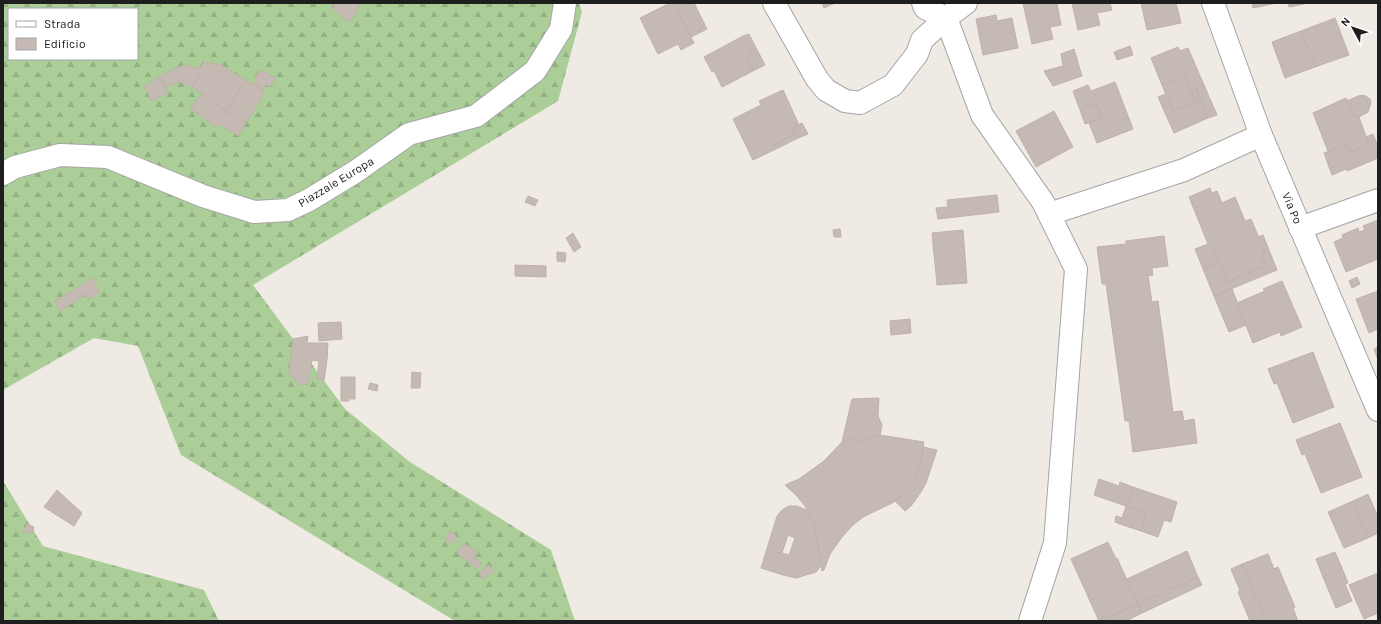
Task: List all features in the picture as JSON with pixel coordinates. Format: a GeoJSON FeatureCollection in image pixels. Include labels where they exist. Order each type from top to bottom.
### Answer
{"type":"FeatureCollection","features":[{"type":"Feature","properties":{"kind":"street","name":"Piazzale Europa"},"geometry":{"type":"LineString","coordinates":[[3,174],[15,167],[60,155],[108,157],[203,196],[254,212],[288,210],[316,196],[355,172],[409,134],[476,116],[535,71],[561,29],[565,3]]}},
{"type":"Feature","properties":{"kind":"street"},"geometry":{"type":"LineString","coordinates":[[774,3],[817,79],[826,90],[845,101],[860,103],[893,85],[917,54],[922,40],[946,18],[966,3]]}},
{"type":"Feature","properties":{"kind":"street"},"geometry":{"type":"LineString","coordinates":[[923,3],[925,8],[946,18],[982,115],[1043,202],[1076,269],[1055,543],[1030,621]]}},
{"type":"Feature","properties":{"kind":"street","name":"Via Po"},"geometry":{"type":"LineString","coordinates":[[1213,3],[1261,135],[1378,410]]}},
{"type":"Feature","properties":{"kind":"street"},"geometry":{"type":"LineString","coordinates":[[1049,214],[1184,170],[1261,135]]}},
{"type":"Feature","properties":{"kind":"street"},"geometry":{"type":"LineString","coordinates":[[1300,228],[1378,200]]}},
{"type":"Feature","properties":{"kind":"green space"},"geometry":{"type":"Polygon","coordinates":[[[3,3],[579,3],[582,12],[558,101],[253,285],[345,409],[410,462],[551,550],[575,621],[455,621],[181,455],[138,346],[94,338],[3,390],[3,3]]]}},
{"type":"Feature","properties":{"kind":"green space"},"geometry":{"type":"Polygon","coordinates":[[[3,481],[43,546],[204,590],[219,621],[3,621],[3,481]]]}},
{"type":"Feature","properties":{"kind":"building"},"geometry":{"type":"Polygon","coordinates":[[[336,3],[361,3],[350,22],[332,8],[336,3]]]}},
{"type":"Feature","properties":{"kind":"building"},"geometry":{"type":"Polygon","coordinates":[[[670,3],[674,3],[694,43],[681,50],[678,44],[658,54],[640,18],[670,3]]]}},
{"type":"Feature","properties":{"kind":"building"},"geometry":{"type":"Polygon","coordinates":[[[674,3],[694,3],[707,29],[691,37],[674,3]]]}},
{"type":"Feature","properties":{"kind":"building"},"geometry":{"type":"Polygon","coordinates":[[[822,3],[835,3],[824,8],[822,3]]]}},
{"type":"Feature","properties":{"kind":"building"},"geometry":{"type":"Polygon","coordinates":[[[1023,3],[1057,3],[1061,25],[1050,27],[1053,39],[1032,44],[1023,3]]]}},
{"type":"Feature","properties":{"kind":"building"},"geometry":{"type":"Polygon","coordinates":[[[1072,3],[1110,3],[1112,10],[1097,13],[1100,25],[1078,30],[1072,3]]]}},
{"type":"Feature","properties":{"kind":"building"},"geometry":{"type":"Polygon","coordinates":[[[1141,3],[1176,3],[1181,23],[1147,30],[1141,3]]]}},
{"type":"Feature","properties":{"kind":"building"},"geometry":{"type":"Polygon","coordinates":[[[1252,3],[1277,3],[1253,8],[1252,3]]]}},
{"type":"Feature","properties":{"kind":"building"},"geometry":{"type":"Polygon","coordinates":[[[1288,3],[1304,3],[1304,4],[1289,7],[1288,3]]]}},
{"type":"Feature","properties":{"kind":"building"},"geometry":{"type":"Polygon","coordinates":[[[996,15],[997,21],[1012,18],[1018,48],[983,55],[976,19],[996,15]]]}},
{"type":"Feature","properties":{"kind":"building"},"geometry":{"type":"Polygon","coordinates":[[[1335,18],[1349,55],[1315,67],[1301,31],[1335,18]]]}},
{"type":"Feature","properties":{"kind":"building"},"geometry":{"type":"Polygon","coordinates":[[[1301,31],[1315,67],[1285,78],[1272,42],[1301,31]]]}},
{"type":"Feature","properties":{"kind":"building"},"geometry":{"type":"Polygon","coordinates":[[[749,34],[765,65],[753,71],[746,56],[751,53],[743,36],[749,34]]]}},
{"type":"Feature","properties":{"kind":"building"},"geometry":{"type":"Polygon","coordinates":[[[743,36],[751,53],[746,56],[753,71],[722,87],[714,71],[712,72],[704,57],[743,36]]]}},
{"type":"Feature","properties":{"kind":"building"},"geometry":{"type":"Polygon","coordinates":[[[1130,46],[1133,55],[1117,60],[1114,52],[1130,46]]]}},
{"type":"Feature","properties":{"kind":"building"},"geometry":{"type":"Polygon","coordinates":[[[1178,47],[1180,51],[1188,48],[1204,85],[1196,89],[1208,118],[1174,133],[1158,97],[1166,94],[1173,111],[1195,101],[1184,75],[1162,85],[1151,58],[1178,47]]]}},
{"type":"Feature","properties":{"kind":"building"},"geometry":{"type":"Polygon","coordinates":[[[1074,49],[1082,76],[1053,86],[1044,71],[1063,66],[1061,54],[1074,49]]]}},
{"type":"Feature","properties":{"kind":"building"},"geometry":{"type":"Polygon","coordinates":[[[204,62],[221,65],[246,80],[226,111],[192,87],[200,75],[197,73],[204,62]]]}},
{"type":"Feature","properties":{"kind":"building"},"geometry":{"type":"Polygon","coordinates":[[[184,65],[200,68],[197,73],[200,75],[192,87],[180,82],[166,87],[159,77],[184,65]]]}},
{"type":"Feature","properties":{"kind":"building"},"geometry":{"type":"Polygon","coordinates":[[[260,70],[275,78],[270,87],[266,85],[263,90],[254,84],[257,79],[255,78],[260,70]]]}},
{"type":"Feature","properties":{"kind":"building"},"geometry":{"type":"Polygon","coordinates":[[[1184,75],[1195,101],[1173,111],[1162,85],[1184,75]]]}},
{"type":"Feature","properties":{"kind":"building"},"geometry":{"type":"Polygon","coordinates":[[[159,77],[168,92],[152,101],[144,87],[159,77]]]}},
{"type":"Feature","properties":{"kind":"building"},"geometry":{"type":"Polygon","coordinates":[[[246,80],[265,92],[246,123],[226,111],[246,80]]]}},
{"type":"Feature","properties":{"kind":"building"},"geometry":{"type":"Polygon","coordinates":[[[1115,82],[1133,129],[1097,143],[1089,123],[1102,118],[1096,103],[1080,110],[1073,91],[1088,85],[1091,91],[1115,82]]]}},
{"type":"Feature","properties":{"kind":"building"},"geometry":{"type":"Polygon","coordinates":[[[1204,85],[1217,115],[1208,118],[1196,89],[1204,85]]]}},
{"type":"Feature","properties":{"kind":"building"},"geometry":{"type":"Polygon","coordinates":[[[783,90],[799,125],[793,128],[796,134],[772,146],[774,150],[753,160],[733,119],[761,105],[759,101],[783,90]]]}},
{"type":"Feature","properties":{"kind":"building"},"geometry":{"type":"Polygon","coordinates":[[[202,94],[226,111],[216,127],[190,108],[202,94]]]}},
{"type":"Feature","properties":{"kind":"building"},"geometry":{"type":"Polygon","coordinates":[[[1364,95],[1370,99],[1371,103],[1368,112],[1359,117],[1358,115],[1354,116],[1347,101],[1364,95]]]}},
{"type":"Feature","properties":{"kind":"building"},"geometry":{"type":"Polygon","coordinates":[[[1346,98],[1354,116],[1358,115],[1359,117],[1369,145],[1351,152],[1348,144],[1328,151],[1313,113],[1346,98]]]}},
{"type":"Feature","properties":{"kind":"building"},"geometry":{"type":"Polygon","coordinates":[[[1096,103],[1102,118],[1085,124],[1080,110],[1096,103]]]}},
{"type":"Feature","properties":{"kind":"building"},"geometry":{"type":"Polygon","coordinates":[[[226,111],[246,123],[238,136],[217,123],[226,111]]]}},
{"type":"Feature","properties":{"kind":"building"},"geometry":{"type":"Polygon","coordinates":[[[1054,111],[1073,147],[1036,167],[1016,131],[1054,111]]]}},
{"type":"Feature","properties":{"kind":"building"},"geometry":{"type":"Polygon","coordinates":[[[802,123],[808,134],[798,138],[793,128],[802,123]]]}},
{"type":"Feature","properties":{"kind":"building"},"geometry":{"type":"Polygon","coordinates":[[[796,134],[798,138],[774,150],[772,146],[796,134]]]}},
{"type":"Feature","properties":{"kind":"building"},"geometry":{"type":"Polygon","coordinates":[[[1373,134],[1378,147],[1378,157],[1376,159],[1347,171],[1346,169],[1332,175],[1324,153],[1348,144],[1351,152],[1369,145],[1366,137],[1373,134]]]}},
{"type":"Feature","properties":{"kind":"building"},"geometry":{"type":"Polygon","coordinates":[[[1210,188],[1212,193],[1217,191],[1222,203],[1235,197],[1245,221],[1251,219],[1265,252],[1262,254],[1266,266],[1227,282],[1211,243],[1208,244],[1189,197],[1210,188]]]}},
{"type":"Feature","properties":{"kind":"building"},"geometry":{"type":"Polygon","coordinates":[[[997,195],[999,212],[938,219],[936,208],[948,207],[947,200],[997,195]]]}},
{"type":"Feature","properties":{"kind":"building"},"geometry":{"type":"Polygon","coordinates":[[[528,196],[538,200],[535,206],[525,202],[528,196]]]}},
{"type":"Feature","properties":{"kind":"building"},"geometry":{"type":"Polygon","coordinates":[[[1378,220],[1378,259],[1346,272],[1334,242],[1343,238],[1342,235],[1358,228],[1359,232],[1365,230],[1363,226],[1378,220]]]}},
{"type":"Feature","properties":{"kind":"building"},"geometry":{"type":"Polygon","coordinates":[[[840,229],[841,237],[834,237],[833,230],[840,229]]]}},
{"type":"Feature","properties":{"kind":"building"},"geometry":{"type":"Polygon","coordinates":[[[963,230],[967,283],[937,285],[932,233],[963,230]]]}},
{"type":"Feature","properties":{"kind":"building"},"geometry":{"type":"Polygon","coordinates":[[[573,233],[581,247],[574,252],[566,238],[573,233]]]}},
{"type":"Feature","properties":{"kind":"building"},"geometry":{"type":"Polygon","coordinates":[[[1263,235],[1277,270],[1214,296],[1203,269],[1219,262],[1227,282],[1266,266],[1262,254],[1265,252],[1258,237],[1263,235]]]}},
{"type":"Feature","properties":{"kind":"building"},"geometry":{"type":"Polygon","coordinates":[[[1164,236],[1168,266],[1152,268],[1153,275],[1148,276],[1152,302],[1158,301],[1173,412],[1182,411],[1184,421],[1194,419],[1197,443],[1133,452],[1129,421],[1125,421],[1106,284],[1102,284],[1097,247],[1126,244],[1126,241],[1164,236]]]}},
{"type":"Feature","properties":{"kind":"building"},"geometry":{"type":"Polygon","coordinates":[[[1211,243],[1219,262],[1203,269],[1195,249],[1211,243]]]}},
{"type":"Feature","properties":{"kind":"building"},"geometry":{"type":"Polygon","coordinates":[[[557,252],[566,253],[565,262],[557,261],[557,252]]]}},
{"type":"Feature","properties":{"kind":"building"},"geometry":{"type":"Polygon","coordinates":[[[515,265],[546,266],[546,277],[515,276],[515,265]]]}},
{"type":"Feature","properties":{"kind":"building"},"geometry":{"type":"Polygon","coordinates":[[[1357,277],[1360,284],[1352,288],[1349,281],[1357,277]]]}},
{"type":"Feature","properties":{"kind":"building"},"geometry":{"type":"Polygon","coordinates":[[[93,278],[99,292],[88,299],[86,294],[60,311],[55,301],[93,278]]]}},
{"type":"Feature","properties":{"kind":"building"},"geometry":{"type":"Polygon","coordinates":[[[1282,281],[1302,327],[1281,336],[1280,332],[1253,343],[1237,303],[1265,291],[1263,289],[1282,281]]]}},
{"type":"Feature","properties":{"kind":"building"},"geometry":{"type":"Polygon","coordinates":[[[1232,289],[1246,325],[1229,332],[1214,296],[1232,289]]]}},
{"type":"Feature","properties":{"kind":"building"},"geometry":{"type":"Polygon","coordinates":[[[1378,291],[1378,329],[1369,333],[1356,299],[1378,291]]]}},
{"type":"Feature","properties":{"kind":"building"},"geometry":{"type":"Polygon","coordinates":[[[910,319],[911,333],[891,335],[890,321],[910,319]]]}},
{"type":"Feature","properties":{"kind":"building"},"geometry":{"type":"Polygon","coordinates":[[[341,322],[342,339],[319,341],[318,323],[341,322]]]}},
{"type":"Feature","properties":{"kind":"building"},"geometry":{"type":"Polygon","coordinates":[[[308,336],[307,343],[328,343],[324,381],[317,379],[319,361],[312,360],[308,384],[299,385],[289,373],[293,339],[308,336]]]}},
{"type":"Feature","properties":{"kind":"building"},"geometry":{"type":"Polygon","coordinates":[[[1378,347],[1378,360],[1374,349],[1378,347]]]}},
{"type":"Feature","properties":{"kind":"building"},"geometry":{"type":"Polygon","coordinates":[[[1313,352],[1334,407],[1293,423],[1277,383],[1274,384],[1268,369],[1313,352]]]}},
{"type":"Feature","properties":{"kind":"building"},"geometry":{"type":"Polygon","coordinates":[[[412,372],[421,373],[420,388],[411,388],[412,372]]]}},
{"type":"Feature","properties":{"kind":"building"},"geometry":{"type":"Polygon","coordinates":[[[341,377],[355,377],[355,399],[341,401],[341,377]]]}},
{"type":"Feature","properties":{"kind":"building"},"geometry":{"type":"Polygon","coordinates":[[[370,383],[378,385],[377,391],[368,389],[370,383]]]}},
{"type":"Feature","properties":{"kind":"building"},"geometry":{"type":"Polygon","coordinates":[[[879,398],[878,416],[882,425],[880,435],[861,442],[858,437],[842,442],[852,399],[879,398]]]}},
{"type":"Feature","properties":{"kind":"building"},"geometry":{"type":"Polygon","coordinates":[[[1340,423],[1362,477],[1321,493],[1305,454],[1302,455],[1296,440],[1340,423]]]}},
{"type":"Feature","properties":{"kind":"building"},"geometry":{"type":"Polygon","coordinates":[[[880,435],[924,442],[920,467],[913,481],[901,497],[863,517],[853,525],[830,554],[824,570],[822,571],[814,524],[805,506],[785,485],[799,479],[824,461],[842,442],[858,437],[861,442],[880,435]]]}},
{"type":"Feature","properties":{"kind":"building"},"geometry":{"type":"Polygon","coordinates":[[[923,447],[937,450],[926,483],[911,506],[905,511],[895,501],[901,497],[913,481],[920,467],[923,447]]]}},
{"type":"Feature","properties":{"kind":"building"},"geometry":{"type":"Polygon","coordinates":[[[1099,479],[1119,486],[1120,482],[1133,487],[1126,506],[1094,495],[1099,479]]]}},
{"type":"Feature","properties":{"kind":"building"},"geometry":{"type":"Polygon","coordinates":[[[1133,487],[1177,502],[1171,522],[1164,520],[1158,537],[1141,531],[1146,513],[1126,506],[1133,487]]]}},
{"type":"Feature","properties":{"kind":"building"},"geometry":{"type":"Polygon","coordinates":[[[57,490],[82,513],[74,526],[44,507],[57,490]]]}},
{"type":"Feature","properties":{"kind":"building"},"geometry":{"type":"Polygon","coordinates":[[[1368,494],[1378,517],[1378,533],[1368,538],[1353,501],[1368,494]]]}},
{"type":"Feature","properties":{"kind":"building"},"geometry":{"type":"Polygon","coordinates":[[[1353,501],[1368,538],[1344,548],[1328,512],[1353,501]]]}},
{"type":"Feature","properties":{"kind":"building"},"geometry":{"type":"Polygon","coordinates":[[[789,506],[797,506],[806,510],[814,524],[821,563],[821,566],[816,572],[796,578],[761,568],[777,516],[782,510],[789,506]],[[788,535],[782,553],[789,555],[795,538],[788,535]]]}},
{"type":"Feature","properties":{"kind":"building"},"geometry":{"type":"Polygon","coordinates":[[[1126,506],[1146,513],[1141,531],[1120,524],[1126,506]]]}},
{"type":"Feature","properties":{"kind":"building"},"geometry":{"type":"Polygon","coordinates":[[[1116,516],[1122,518],[1120,524],[1115,522],[1116,516]]]}},
{"type":"Feature","properties":{"kind":"building"},"geometry":{"type":"Polygon","coordinates":[[[27,524],[34,527],[32,533],[23,532],[27,524]]]}},
{"type":"Feature","properties":{"kind":"building"},"geometry":{"type":"Polygon","coordinates":[[[449,531],[457,536],[453,544],[445,539],[449,531]]]}},
{"type":"Feature","properties":{"kind":"building"},"geometry":{"type":"Polygon","coordinates":[[[1108,542],[1138,604],[1099,621],[1071,559],[1108,542]]]}},
{"type":"Feature","properties":{"kind":"building"},"geometry":{"type":"Polygon","coordinates":[[[464,543],[478,553],[474,558],[481,563],[477,569],[457,553],[464,543]]]}},
{"type":"Feature","properties":{"kind":"building"},"geometry":{"type":"Polygon","coordinates":[[[1187,551],[1198,577],[1138,604],[1127,579],[1187,551]]]}},
{"type":"Feature","properties":{"kind":"building"},"geometry":{"type":"Polygon","coordinates":[[[1335,552],[1342,568],[1323,577],[1316,559],[1335,552]]]}},
{"type":"Feature","properties":{"kind":"building"},"geometry":{"type":"Polygon","coordinates":[[[1268,554],[1274,569],[1278,567],[1295,607],[1293,608],[1298,621],[1266,621],[1242,564],[1268,554]]]}},
{"type":"Feature","properties":{"kind":"building"},"geometry":{"type":"Polygon","coordinates":[[[1242,564],[1266,621],[1250,621],[1238,592],[1240,591],[1231,569],[1242,564]]]}},
{"type":"Feature","properties":{"kind":"building"},"geometry":{"type":"Polygon","coordinates":[[[489,565],[494,571],[483,579],[479,573],[489,565]]]}},
{"type":"Feature","properties":{"kind":"building"},"geometry":{"type":"Polygon","coordinates":[[[1342,568],[1348,583],[1345,584],[1352,601],[1336,608],[1323,577],[1342,568]]]}},
{"type":"Feature","properties":{"kind":"building"},"geometry":{"type":"Polygon","coordinates":[[[1378,573],[1378,613],[1364,619],[1349,585],[1378,573]]]}},
{"type":"Feature","properties":{"kind":"building"},"geometry":{"type":"Polygon","coordinates":[[[1198,577],[1202,585],[1142,613],[1138,604],[1198,577]]]}},
{"type":"Feature","properties":{"kind":"building"},"geometry":{"type":"Polygon","coordinates":[[[1138,604],[1142,613],[1126,621],[1101,621],[1138,604]]]}}]}
